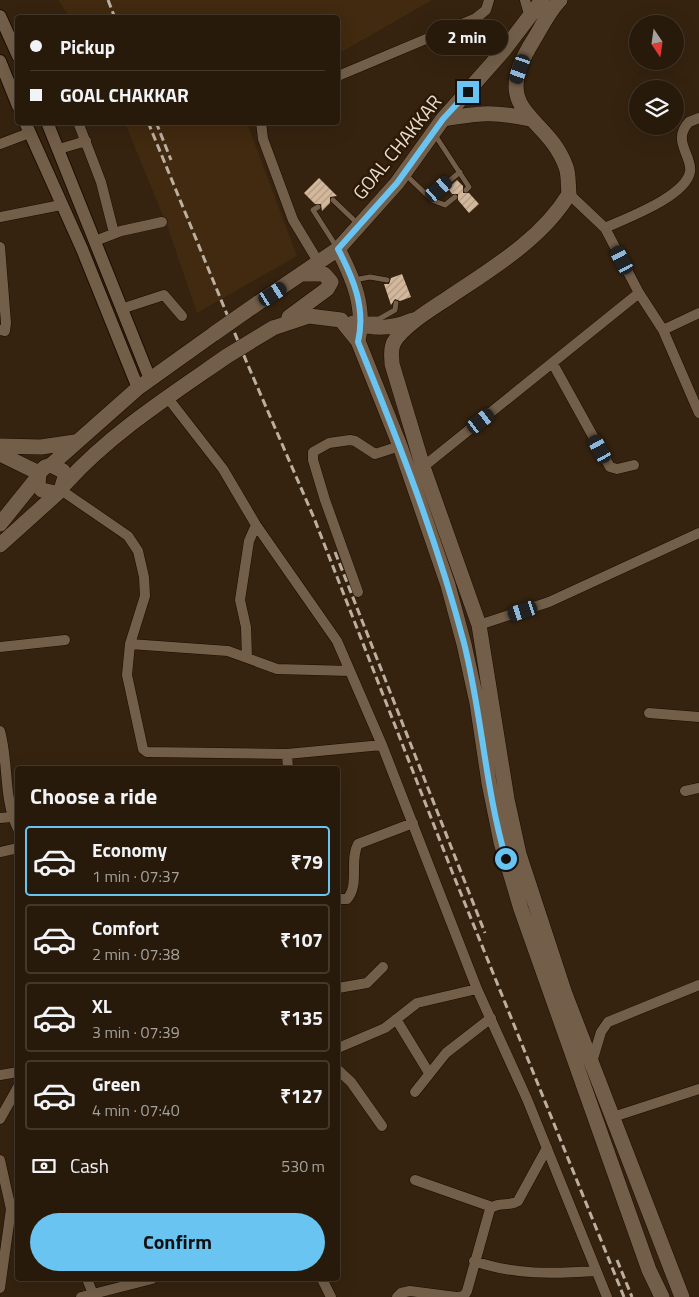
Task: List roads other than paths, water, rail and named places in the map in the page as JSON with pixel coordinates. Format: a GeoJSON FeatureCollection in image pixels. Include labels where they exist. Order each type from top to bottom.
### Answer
{"type":"FeatureCollection","features":[{"type":"Feature","properties":{"kind":"main road","name":"GOAL CHAKKAR"},"geometry":{"type":"LineString","coordinates":[[0,524],[42,472],[138,388],[338,249],[404,174],[443,119],[504,50],[542,0]]}},
{"type":"Feature","properties":{"kind":"main road"},"geometry":{"type":"LineString","coordinates":[[560,0],[526,53],[514,85],[520,104],[530,119],[556,148],[567,168],[569,194],[548,222],[496,266],[421,316],[395,340],[391,350],[392,364],[423,467],[479,625],[507,799],[519,854],[565,994],[682,1297]]}},
{"type":"Feature","properties":{"kind":"main road"},"geometry":{"type":"LineString","coordinates":[[443,119],[482,112],[501,112],[530,119]]}},
{"type":"Feature","properties":{"kind":"main road"},"geometry":{"type":"LineString","coordinates":[[338,249],[354,280],[361,322],[358,342]]}},
{"type":"Feature","properties":{"kind":"main road"},"geometry":{"type":"LineString","coordinates":[[0,545],[60,489],[84,463],[168,398],[227,356],[310,303],[327,289],[331,282],[324,274],[302,275]]}},
{"type":"Feature","properties":{"kind":"main road"},"geometry":{"type":"LineString","coordinates":[[273,328],[309,316],[361,322],[384,328],[395,327],[421,316]]}},
{"type":"Feature","properties":{"kind":"main road"},"geometry":{"type":"LineString","coordinates":[[341,320],[358,342],[400,446],[448,584],[477,703],[488,782],[501,842],[521,909],[649,1270],[662,1297]]}},
{"type":"Feature","properties":{"kind":"main road"},"geometry":{"type":"LineString","coordinates":[[0,446],[41,447],[75,442]]}},
{"type":"Feature","properties":{"kind":"main road"},"geometry":{"type":"LineString","coordinates":[[0,454],[42,472],[63,471],[60,489]]}},
{"type":"Feature","properties":{"kind":"main road"},"geometry":{"type":"LineString","coordinates":[[42,472],[42,490],[60,489]]}},
{"type":"Feature","properties":{"kind":"main road"},"geometry":{"type":"LineString","coordinates":[[602,1137],[618,1131]]}},
{"type":"Feature","properties":{"kind":"street"},"geometry":{"type":"LineString","coordinates":[[340,75],[476,18],[486,10],[489,0]]}},
{"type":"Feature","properties":{"kind":"street"},"geometry":{"type":"LineString","coordinates":[[525,0],[530,18]]}},
{"type":"Feature","properties":{"kind":"street"},"geometry":{"type":"LineString","coordinates":[[0,16],[15,49]]}},
{"type":"Feature","properties":{"kind":"street"},"geometry":{"type":"LineString","coordinates":[[0,61],[15,98]]}},
{"type":"Feature","properties":{"kind":"street"},"geometry":{"type":"LineString","coordinates":[[605,228],[658,203],[683,184],[689,177],[690,167],[683,150],[684,131],[689,122],[699,118]]}},
{"type":"Feature","properties":{"kind":"street"},"geometry":{"type":"LineString","coordinates":[[79,125],[104,190],[114,233]]}},
{"type":"Feature","properties":{"kind":"street"},"geometry":{"type":"LineString","coordinates":[[261,125],[262,139],[293,220],[319,263]]}},
{"type":"Feature","properties":{"kind":"street"},"geometry":{"type":"LineString","coordinates":[[0,144],[29,132],[49,128],[150,379]]}},
{"type":"Feature","properties":{"kind":"street"},"geometry":{"type":"LineString","coordinates":[[29,132],[82,249],[138,388]]}},
{"type":"Feature","properties":{"kind":"street"},"geometry":{"type":"LineString","coordinates":[[59,149],[86,141]]}},
{"type":"Feature","properties":{"kind":"street"},"geometry":{"type":"LineString","coordinates":[[569,194],[605,228],[639,293],[663,330],[699,413]]}},
{"type":"Feature","properties":{"kind":"street"},"geometry":{"type":"LineString","coordinates":[[0,217],[61,205]]}},
{"type":"Feature","properties":{"kind":"street"},"geometry":{"type":"LineString","coordinates":[[95,241],[114,233],[162,222]]}},
{"type":"Feature","properties":{"kind":"street"},"geometry":{"type":"LineString","coordinates":[[0,247],[6,323],[4,331],[0,330]]}},
{"type":"Feature","properties":{"kind":"street"},"geometry":{"type":"LineString","coordinates":[[423,467],[639,293]]}},
{"type":"Feature","properties":{"kind":"street"},"geometry":{"type":"LineString","coordinates":[[121,309],[164,296],[182,316]]}},
{"type":"Feature","properties":{"kind":"street"},"geometry":{"type":"LineString","coordinates":[[663,330],[699,313]]}},
{"type":"Feature","properties":{"kind":"street"},"geometry":{"type":"LineString","coordinates":[[553,364],[610,466],[617,469],[634,465]]}},
{"type":"Feature","properties":{"kind":"street"},"geometry":{"type":"LineString","coordinates":[[168,398],[223,470],[256,526],[328,626],[350,671],[382,745],[478,989],[607,1297]]}},
{"type":"Feature","properties":{"kind":"street"},"geometry":{"type":"LineString","coordinates":[[358,592],[325,500],[313,460],[313,452],[335,441],[356,441],[376,454],[400,446]]}},
{"type":"Feature","properties":{"kind":"street"},"geometry":{"type":"LineString","coordinates":[[60,489],[128,536],[138,551],[146,586],[126,664],[127,686],[141,744],[147,752],[287,754],[382,745]]}},
{"type":"Feature","properties":{"kind":"street"},"geometry":{"type":"LineString","coordinates":[[247,657],[246,628],[240,600],[249,541],[256,526]]}},
{"type":"Feature","properties":{"kind":"street"},"geometry":{"type":"LineString","coordinates":[[479,625],[549,602],[699,533]]}},
{"type":"Feature","properties":{"kind":"street"},"geometry":{"type":"LineString","coordinates":[[0,647],[66,640]]}},
{"type":"Feature","properties":{"kind":"street"},"geometry":{"type":"LineString","coordinates":[[130,644],[228,651],[247,657],[262,665],[278,669],[350,671]]}},
{"type":"Feature","properties":{"kind":"street"},"geometry":{"type":"LineString","coordinates":[[648,713],[699,717]]}},
{"type":"Feature","properties":{"kind":"street"},"geometry":{"type":"LineString","coordinates":[[1,738],[12,817],[15,822]]}},
{"type":"Feature","properties":{"kind":"street"},"geometry":{"type":"LineString","coordinates":[[287,754],[288,766]]}},
{"type":"Feature","properties":{"kind":"street"},"geometry":{"type":"LineString","coordinates":[[685,791],[699,788]]}},
{"type":"Feature","properties":{"kind":"street"},"geometry":{"type":"LineString","coordinates":[[0,818],[12,817]]}},
{"type":"Feature","properties":{"kind":"street"},"geometry":{"type":"LineString","coordinates":[[340,899],[347,898],[351,894],[358,844],[413,823]]}},
{"type":"Feature","properties":{"kind":"street"},"geometry":{"type":"LineString","coordinates":[[0,852],[15,849]]}},
{"type":"Feature","properties":{"kind":"street"},"geometry":{"type":"LineString","coordinates":[[340,988],[367,983],[383,966]]}},
{"type":"Feature","properties":{"kind":"street"},"geometry":{"type":"LineString","coordinates":[[592,1062],[601,1032],[608,1022],[699,985]]}},
{"type":"Feature","properties":{"kind":"street"},"geometry":{"type":"LineString","coordinates":[[340,1047],[375,1033],[417,1003],[478,989]]}},
{"type":"Feature","properties":{"kind":"street"},"geometry":{"type":"LineString","coordinates":[[415,1092],[446,1053],[491,1018]]}},
{"type":"Feature","properties":{"kind":"street"},"geometry":{"type":"LineString","coordinates":[[396,1019],[429,1073]]}},
{"type":"Feature","properties":{"kind":"street"},"geometry":{"type":"LineString","coordinates":[[0,1075],[15,1072]]}},
{"type":"Feature","properties":{"kind":"street"},"geometry":{"type":"LineString","coordinates":[[340,1072],[351,1082],[382,1126]]}},
{"type":"Feature","properties":{"kind":"street"},"geometry":{"type":"LineString","coordinates":[[613,1117],[699,1089]]}},
{"type":"Feature","properties":{"kind":"street"},"geometry":{"type":"LineString","coordinates":[[0,1119],[15,1092]]}},
{"type":"Feature","properties":{"kind":"street"},"geometry":{"type":"LineString","coordinates":[[397,1297],[401,1293],[410,1292],[461,1296],[474,1261],[486,1217],[492,1207],[497,1204],[514,1204],[518,1201],[546,1148]]}},
{"type":"Feature","properties":{"kind":"street"},"geometry":{"type":"LineString","coordinates":[[0,1160],[11,1209],[0,1288]]}},
{"type":"Feature","properties":{"kind":"street"},"geometry":{"type":"LineString","coordinates":[[415,1180],[492,1207]]}},
{"type":"Feature","properties":{"kind":"street"},"geometry":{"type":"LineString","coordinates":[[474,1261],[500,1269],[525,1272],[596,1271]]}},
{"type":"Feature","properties":{"kind":"street"},"geometry":{"type":"LineString","coordinates":[[88,1281],[93,1294]]}},
{"type":"Feature","properties":{"kind":"street"},"geometry":{"type":"LineString","coordinates":[[81,1297],[144,1281]]}},
{"type":"Feature","properties":{"kind":"street"},"geometry":{"type":"LineString","coordinates":[[323,1281],[331,1297]]}},
{"type":"Feature","properties":{"kind":"lane"},"geometry":{"type":"LineString","coordinates":[[433,133],[469,187],[466,190]]}},
{"type":"Feature","properties":{"kind":"lane"},"geometry":{"type":"LineString","coordinates":[[430,197],[460,172]]}},
{"type":"Feature","properties":{"kind":"lane"},"geometry":{"type":"LineString","coordinates":[[404,174],[432,200],[445,205],[455,197]]}},
{"type":"Feature","properties":{"kind":"lane"},"geometry":{"type":"LineString","coordinates":[[333,200],[359,226]]}},
{"type":"Feature","properties":{"kind":"lane"},"geometry":{"type":"LineString","coordinates":[[318,207],[313,210],[338,249]]}},
{"type":"Feature","properties":{"kind":"lane"},"geometry":{"type":"LineString","coordinates":[[354,280],[370,277],[388,280]]}},
{"type":"Feature","properties":{"kind":"lane"},"geometry":{"type":"LineString","coordinates":[[361,322],[379,319],[395,310],[396,303]]}},
{"type":"Feature","properties":{"kind":"railway"},"geometry":{"type":"LineString","coordinates":[[108,0],[114,15]]}},
{"type":"Feature","properties":{"kind":"railway"},"geometry":{"type":"LineString","coordinates":[[149,125],[247,363],[314,518],[453,874],[624,1297]]}},
{"type":"Feature","properties":{"kind":"railway"},"geometry":{"type":"LineString","coordinates":[[157,125],[171,160]]}},
{"type":"Feature","properties":{"kind":"railway"},"geometry":{"type":"LineString","coordinates":[[335,552],[485,933]]}},
{"type":"Feature","properties":{"kind":"railway"},"geometry":{"type":"LineString","coordinates":[[617,1260],[632,1297]]}}]}
